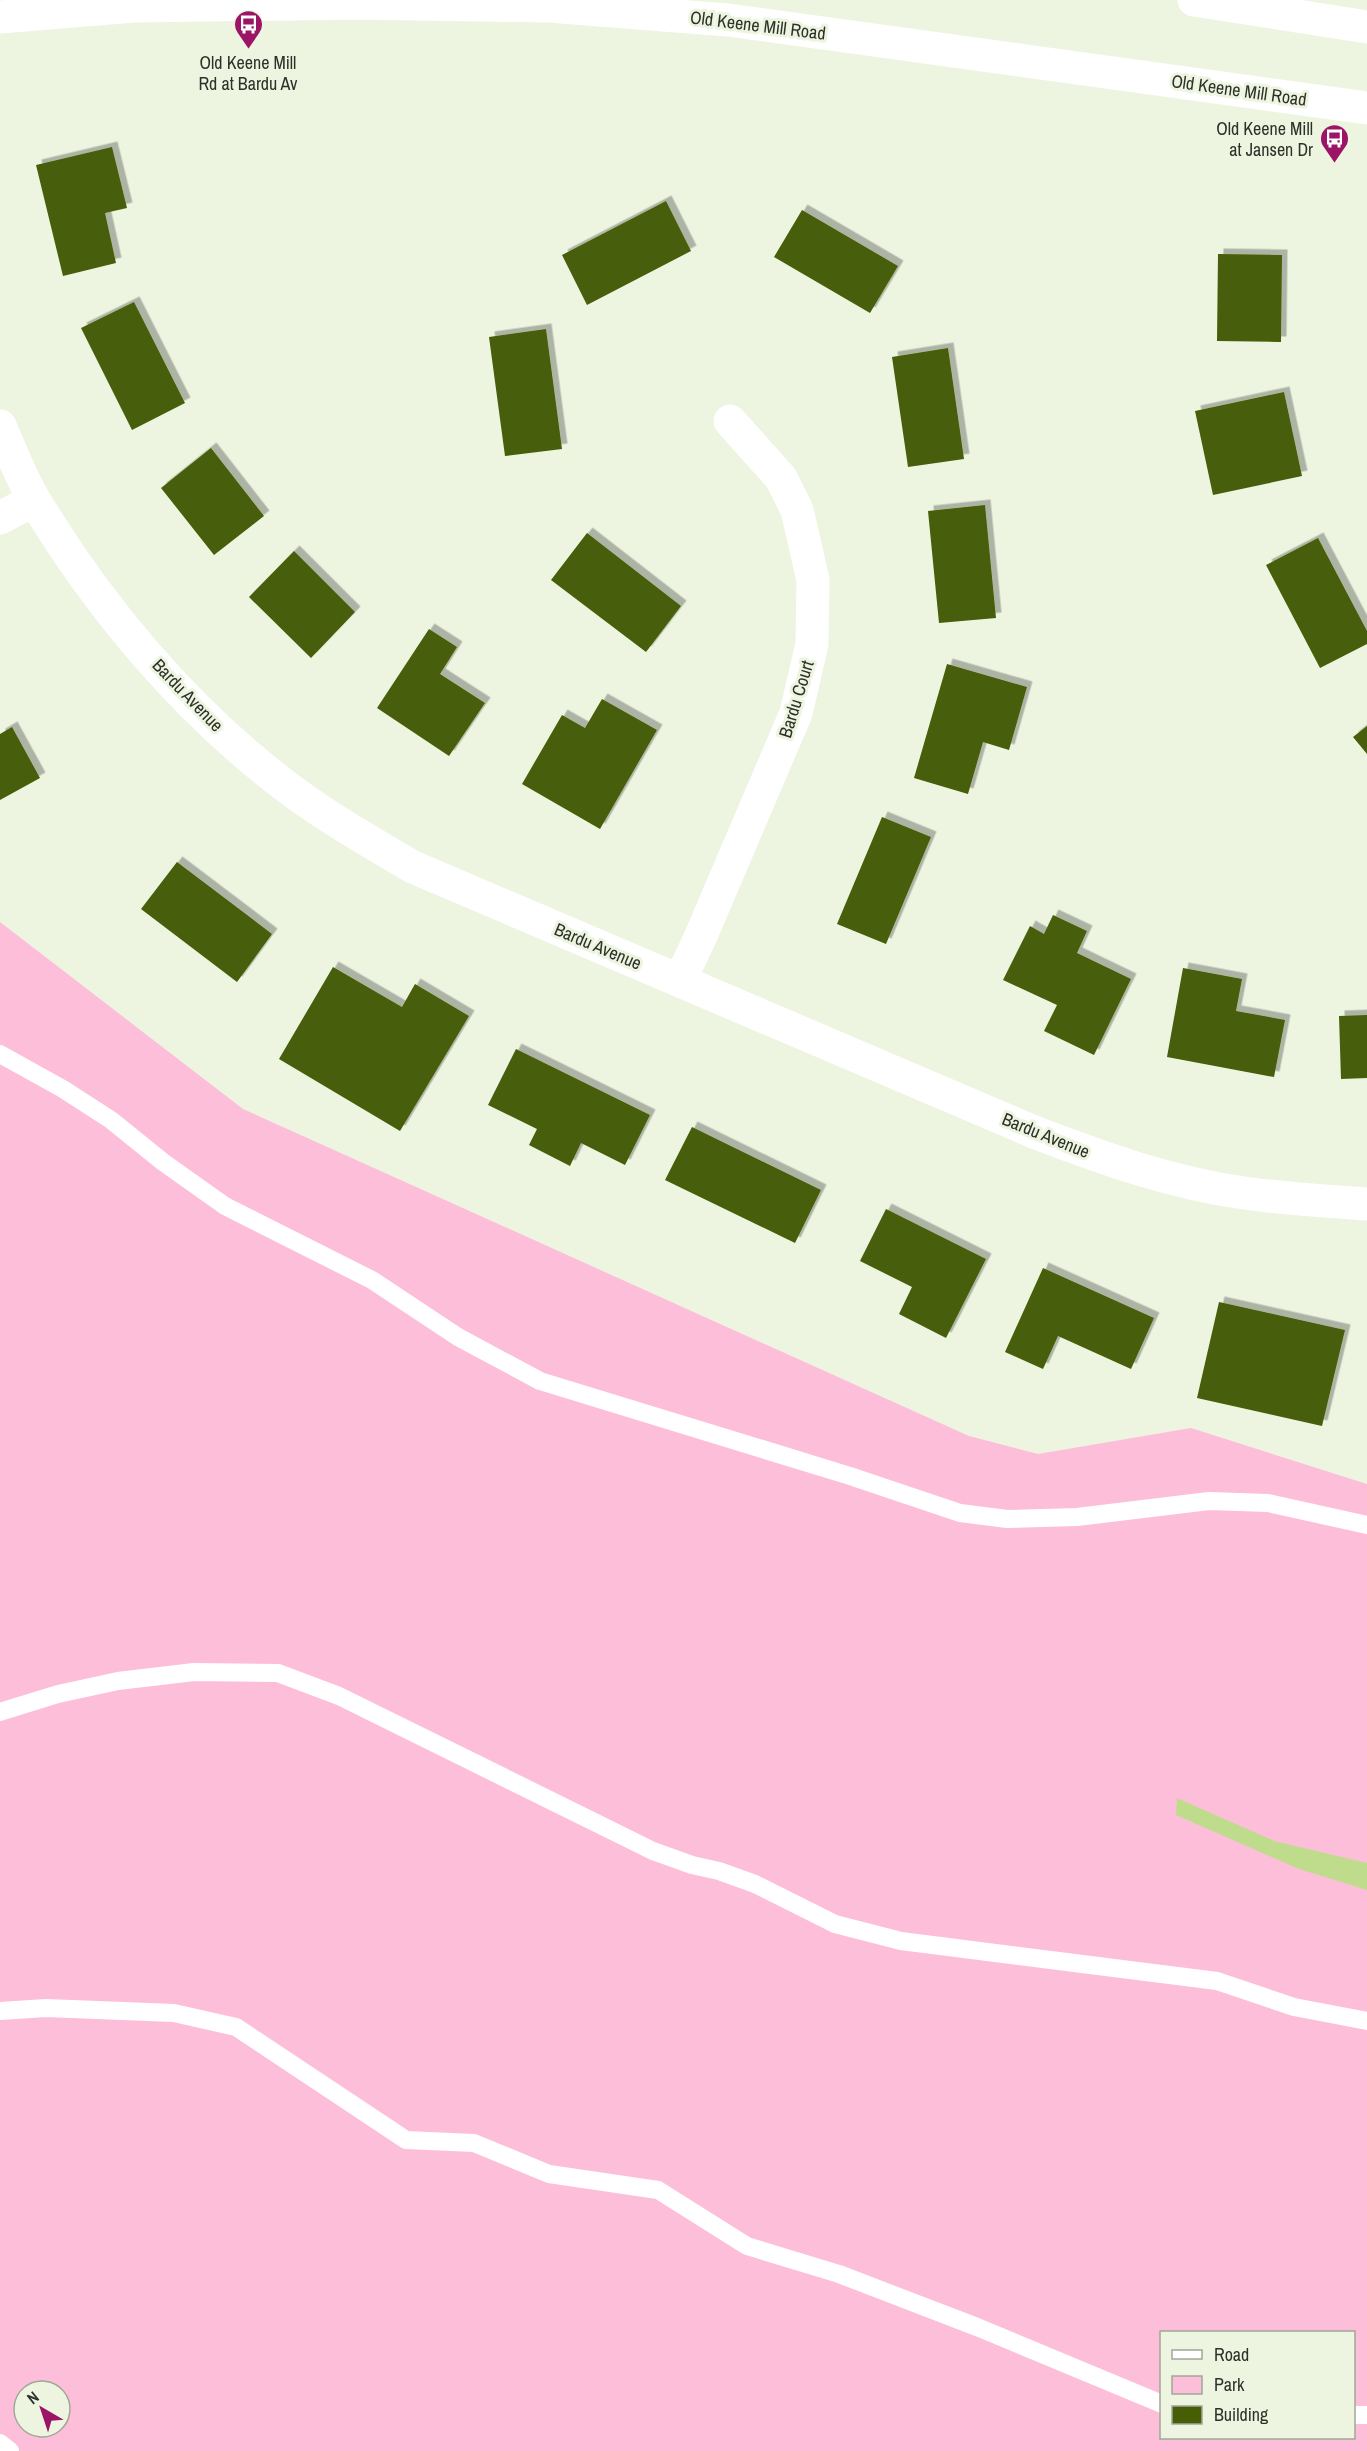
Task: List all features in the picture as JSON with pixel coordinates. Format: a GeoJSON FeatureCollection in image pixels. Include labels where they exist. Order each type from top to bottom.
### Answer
{"type":"FeatureCollection","features":[{"type":"Feature","properties":{"kind":"street"},"geometry":{"type":"LineString","coordinates":[[1194,0],[1367,27]]}},
{"type":"Feature","properties":{"kind":"street","name":"Old Keene Mill Road"},"geometry":{"type":"LineString","coordinates":[[0,17],[145,6],[357,3],[549,6],[728,20],[1367,108]]}},
{"type":"Feature","properties":{"kind":"street","name":"Bardu Court"},"geometry":{"type":"LineString","coordinates":[[680,980],[795,713],[812,644],[813,580],[797,510],[781,478],[729,421]]}},
{"type":"Feature","properties":{"kind":"street","name":"Bardu Avenue"},"geometry":{"type":"LineString","coordinates":[[0,426],[34,500],[96,592],[129,634],[200,711],[278,780],[344,827],[413,867],[1023,1127],[1111,1161],[1172,1179],[1244,1193],[1367,1204]]}},
{"type":"Feature","properties":{"kind":"street"},"geometry":{"type":"LineString","coordinates":[[0,518],[34,500]]}},
{"type":"Feature","properties":{"kind":"lane"},"geometry":{"type":"LineString","coordinates":[[0,1054],[63,1089],[111,1120],[163,1162],[225,1206],[372,1280],[458,1337],[540,1381],[850,1476],[960,1513],[1007,1519],[1077,1517],[1209,1501],[1269,1503],[1367,1525]]}},
{"type":"Feature","properties":{"kind":"lane"},"geometry":{"type":"LineString","coordinates":[[0,1712],[58,1694],[118,1681],[194,1671],[278,1673],[339,1696],[653,1851],[755,1884],[835,1924],[900,1941],[1217,1981],[1294,2007],[1367,2021]]}},
{"type":"Feature","properties":{"kind":"lane"},"geometry":{"type":"LineString","coordinates":[[0,2011],[46,2008],[174,2013],[236,2027],[406,2140],[474,2143],[549,2174],[658,2190],[747,2246],[839,2274],[1160,2404]]}},
{"type":"Feature","properties":{"kind":"lane"},"geometry":{"type":"LineString","coordinates":[[0,2443],[10,2451]]}},
{"type":"Feature","properties":{"kind":"green space"},"geometry":{"type":"Polygon","coordinates":[[[0,922],[243,1109],[969,1436],[1038,1454],[1191,1428],[1367,1484],[1367,2451],[0,2451],[0,922]]]}},
{"type":"Feature","properties":{"kind":"shaded area"},"geometry":{"type":"Polygon","coordinates":[[[1177,1798],[1274,1841],[1367,1863],[1367,1890],[1299,1869],[1176,1815],[1177,1798]]]}},
{"type":"Feature","properties":{"kind":"building"},"geometry":{"type":"Polygon","coordinates":[[[112,147],[127,208],[105,213],[116,263],[63,276],[36,165],[112,147]]]}},
{"type":"Feature","properties":{"kind":"building"},"geometry":{"type":"Polygon","coordinates":[[[666,201],[691,251],[587,305],[562,255],[666,201]]]}},
{"type":"Feature","properties":{"kind":"building"},"geometry":{"type":"Polygon","coordinates":[[[802,210],[898,266],[870,313],[774,257],[802,210]]]}},
{"type":"Feature","properties":{"kind":"building"},"geometry":{"type":"Polygon","coordinates":[[[1218,254],[1282,255],[1281,342],[1217,341],[1218,254]]]}},
{"type":"Feature","properties":{"kind":"building"},"geometry":{"type":"Polygon","coordinates":[[[134,302],[185,403],[132,430],[81,328],[134,302]]]}},
{"type":"Feature","properties":{"kind":"building"},"geometry":{"type":"Polygon","coordinates":[[[546,329],[562,449],[505,456],[489,337],[546,329]]]}},
{"type":"Feature","properties":{"kind":"building"},"geometry":{"type":"Polygon","coordinates":[[[948,348],[964,459],[908,467],[892,357],[948,348]]]}},
{"type":"Feature","properties":{"kind":"building"},"geometry":{"type":"Polygon","coordinates":[[[1284,392],[1302,476],[1213,495],[1195,411],[1284,392]]]}},
{"type":"Feature","properties":{"kind":"building"},"geometry":{"type":"Polygon","coordinates":[[[211,448],[264,516],[214,555],[161,488],[211,448]]]}},
{"type":"Feature","properties":{"kind":"building"},"geometry":{"type":"Polygon","coordinates":[[[985,505],[996,618],[939,623],[928,511],[985,505]]]}},
{"type":"Feature","properties":{"kind":"building"},"geometry":{"type":"Polygon","coordinates":[[[587,533],[681,606],[646,652],[551,580],[587,533]]]}},
{"type":"Feature","properties":{"kind":"building"},"geometry":{"type":"Polygon","coordinates":[[[1318,538],[1367,631],[1367,644],[1320,668],[1266,565],[1318,538]]]}},
{"type":"Feature","properties":{"kind":"building"},"geometry":{"type":"Polygon","coordinates":[[[294,551],[355,612],[311,658],[249,597],[294,551]]]}},
{"type":"Feature","properties":{"kind":"building"},"geometry":{"type":"Polygon","coordinates":[[[429,629],[457,647],[440,674],[485,703],[449,756],[377,708],[429,629]]]}},
{"type":"Feature","properties":{"kind":"building"},"geometry":{"type":"Polygon","coordinates":[[[947,664],[1027,687],[1009,750],[983,742],[968,794],[914,778],[947,664]]]}},
{"type":"Feature","properties":{"kind":"building"},"geometry":{"type":"Polygon","coordinates":[[[602,699],[657,730],[600,829],[522,784],[562,715],[585,728],[602,699]]]}},
{"type":"Feature","properties":{"kind":"building"},"geometry":{"type":"Polygon","coordinates":[[[1367,726],[1367,754],[1353,737],[1367,726]]]}},
{"type":"Feature","properties":{"kind":"building"},"geometry":{"type":"Polygon","coordinates":[[[12,727],[40,778],[0,800],[0,734],[12,727]]]}},
{"type":"Feature","properties":{"kind":"building"},"geometry":{"type":"Polygon","coordinates":[[[882,817],[931,837],[886,944],[837,924],[882,817]]]}},
{"type":"Feature","properties":{"kind":"building"},"geometry":{"type":"Polygon","coordinates":[[[177,862],[272,934],[237,982],[141,909],[177,862]]]}},
{"type":"Feature","properties":{"kind":"building"},"geometry":{"type":"Polygon","coordinates":[[[1053,915],[1087,931],[1077,953],[1131,979],[1094,1055],[1044,1031],[1057,1005],[1003,980],[1030,926],[1044,934],[1053,915]]]}},
{"type":"Feature","properties":{"kind":"building"},"geometry":{"type":"Polygon","coordinates":[[[333,967],[402,1007],[415,984],[469,1016],[400,1131],[279,1059],[333,967]]]}},
{"type":"Feature","properties":{"kind":"building"},"geometry":{"type":"Polygon","coordinates":[[[1183,968],[1242,979],[1236,1011],[1285,1020],[1274,1077],[1167,1057],[1183,968]]]}},
{"type":"Feature","properties":{"kind":"building"},"geometry":{"type":"Polygon","coordinates":[[[1367,1015],[1367,1078],[1341,1079],[1339,1016],[1367,1015]]]}},
{"type":"Feature","properties":{"kind":"building"},"geometry":{"type":"Polygon","coordinates":[[[516,1049],[650,1115],[625,1165],[581,1143],[570,1166],[529,1145],[537,1129],[488,1105],[516,1049]]]}},
{"type":"Feature","properties":{"kind":"building"},"geometry":{"type":"Polygon","coordinates":[[[692,1127],[821,1190],[795,1243],[665,1180],[692,1127]]]}},
{"type":"Feature","properties":{"kind":"building"},"geometry":{"type":"Polygon","coordinates":[[[886,1209],[986,1259],[946,1338],[899,1314],[912,1287],[860,1261],[886,1209]]]}},
{"type":"Feature","properties":{"kind":"building"},"geometry":{"type":"Polygon","coordinates":[[[1043,1268],[1154,1318],[1131,1369],[1058,1336],[1043,1369],[1005,1352],[1043,1268]]]}},
{"type":"Feature","properties":{"kind":"building"},"geometry":{"type":"Polygon","coordinates":[[[1219,1302],[1345,1330],[1322,1426],[1197,1398],[1219,1302]]]}},
{"type":"Feature","properties":{"kind":"place","name":"Old Keene Mill Rd at Bardu Av"},"geometry":{"type":"Point","coordinates":[248,50]}},
{"type":"Feature","properties":{"kind":"place","name":"Old Keene Mill at Jansen Dr"},"geometry":{"type":"Point","coordinates":[1334,164]}}]}
